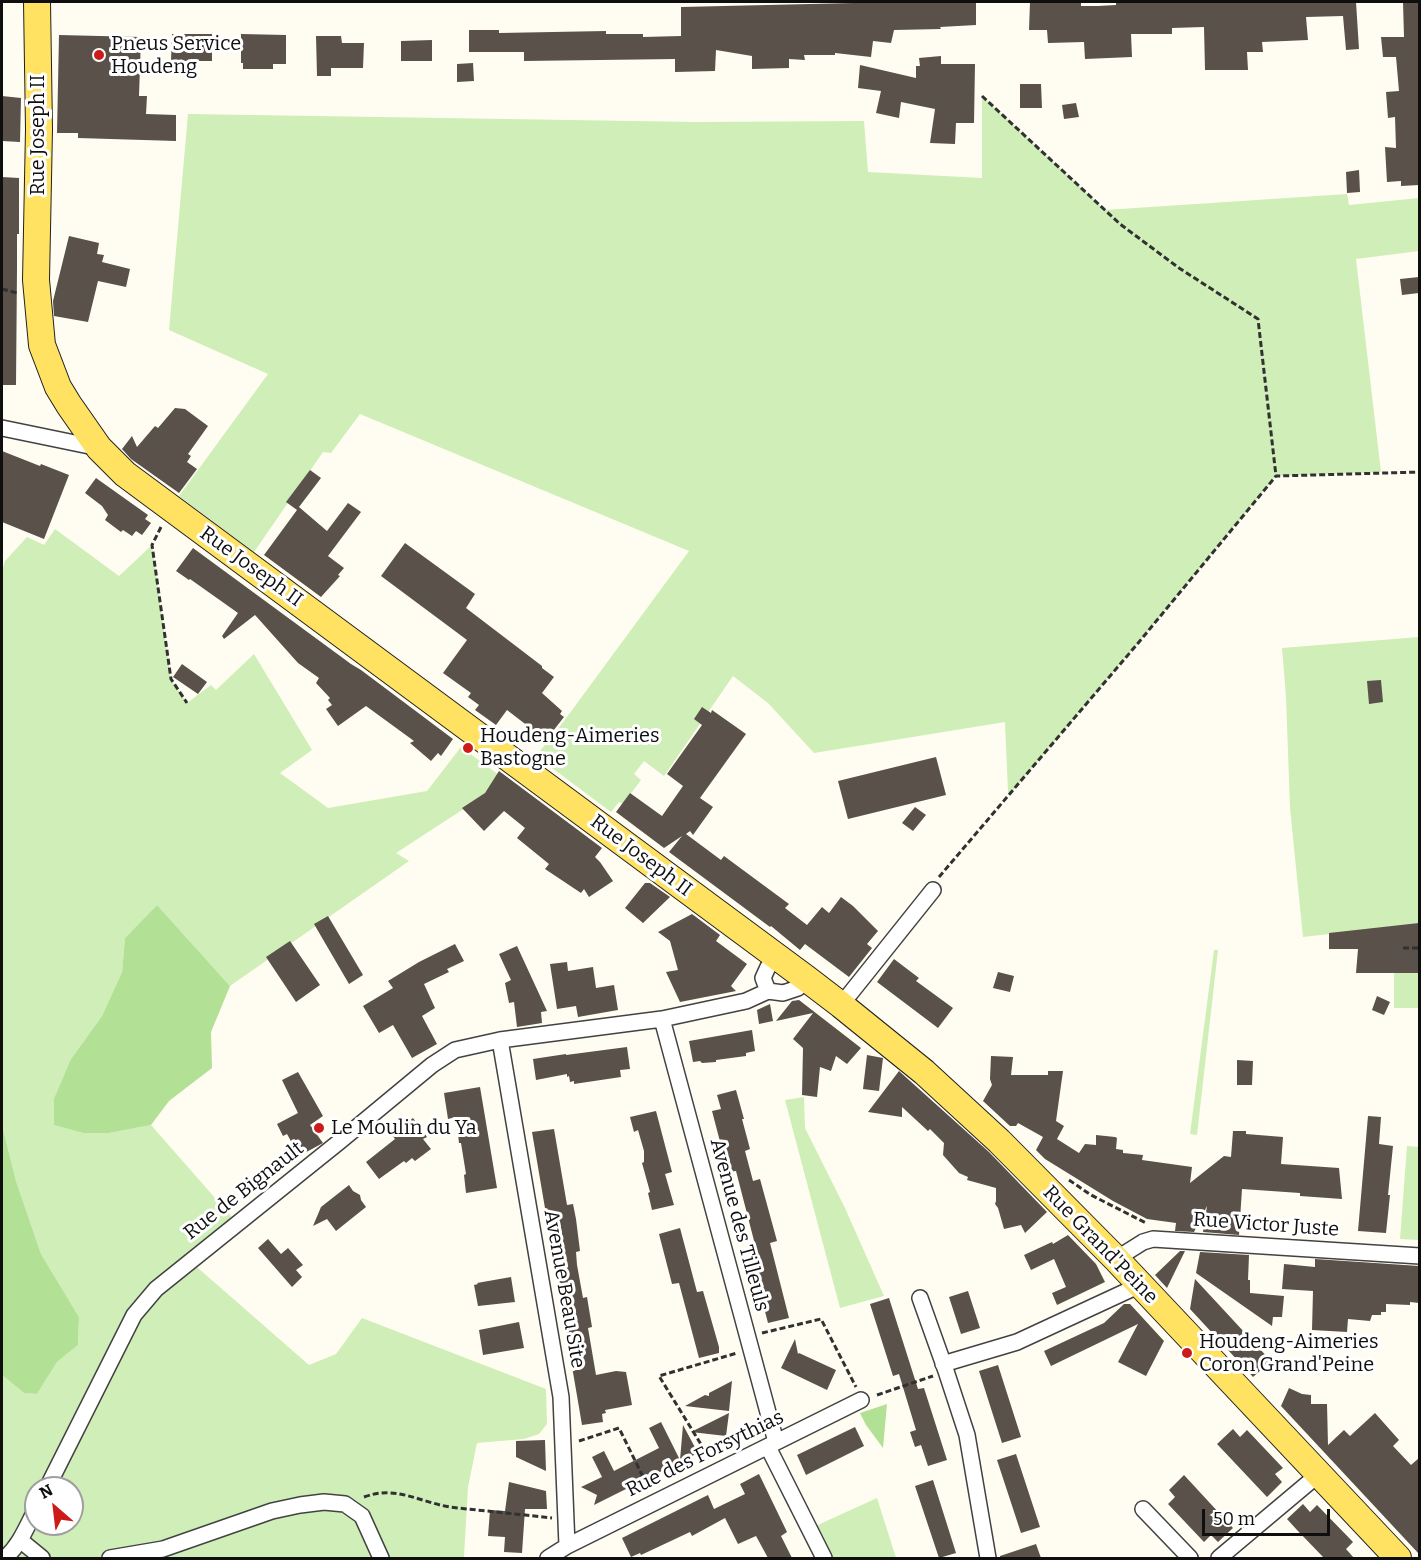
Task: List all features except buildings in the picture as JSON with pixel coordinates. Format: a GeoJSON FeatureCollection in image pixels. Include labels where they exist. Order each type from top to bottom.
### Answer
{"type":"FeatureCollection","features":[{"type":"Feature","properties":{"kind":"main road","name":"Rue Joseph II"},"geometry":{"type":"LineString","coordinates":[[36,2],[39,129],[36,280],[39,326],[42,345],[58,387],[99,448],[125,474],[778,958]]}},
{"type":"Feature","properties":{"kind":"main road","name":"Rue Grand'Peine"},"geometry":{"type":"LineString","coordinates":[[778,958],[924,1072],[999,1141],[1116,1259],[1398,1558]]}},
{"type":"Feature","properties":{"kind":"street"},"geometry":{"type":"LineString","coordinates":[[2,428],[99,448]]}},
{"type":"Feature","properties":{"kind":"street"},"geometry":{"type":"LineString","coordinates":[[841,1005],[933,890]]}},
{"type":"Feature","properties":{"kind":"street"},"geometry":{"type":"LineString","coordinates":[[768,991],[763,978],[768,967],[778,958]]}},
{"type":"Feature","properties":{"kind":"street","name":"Rue de Bignault"},"geometry":{"type":"LineString","coordinates":[[52,1476],[134,1315],[156,1289],[432,1065],[455,1050],[500,1040],[662,1019],[746,1001],[768,991],[783,993],[798,988],[807,980]]}},
{"type":"Feature","properties":{"kind":"street","name":"Avenue des Tilleuls"},"geometry":{"type":"LineString","coordinates":[[662,1019],[749,1343],[772,1444],[824,1558]]}},
{"type":"Feature","properties":{"kind":"street","name":"Avenue Beau Site"},"geometry":{"type":"LineString","coordinates":[[500,1040],[561,1397],[567,1546]]}},
{"type":"Feature","properties":{"kind":"street","name":"Rue Victor Juste"},"geometry":{"type":"LineString","coordinates":[[1116,1259],[1143,1242],[1153,1239],[1419,1256]]}},
{"type":"Feature","properties":{"kind":"street"},"geometry":{"type":"LineString","coordinates":[[945,1368],[1017,1342],[1140,1285]]}},
{"type":"Feature","properties":{"kind":"street"},"geometry":{"type":"LineString","coordinates":[[920,1298],[966,1436],[988,1558]]}},
{"type":"Feature","properties":{"kind":"street","name":"Rue des Forsythias"},"geometry":{"type":"LineString","coordinates":[[548,1558],[567,1546],[861,1400]]}},
{"type":"Feature","properties":{"kind":"street"},"geometry":{"type":"LineString","coordinates":[[1219,1558],[1319,1474]]}},
{"type":"Feature","properties":{"kind":"street"},"geometry":{"type":"LineString","coordinates":[[110,1558],[163,1549],[272,1511],[316,1503],[345,1504],[362,1516],[381,1558]]}},
{"type":"Feature","properties":{"kind":"street"},"geometry":{"type":"LineString","coordinates":[[1143,1509],[1190,1558]]}},
{"type":"Feature","properties":{"kind":"street"},"geometry":{"type":"LineString","coordinates":[[5,1558],[14,1551],[24,1532]]}},
{"type":"Feature","properties":{"kind":"street"},"geometry":{"type":"LineString","coordinates":[[20,1540],[42,1558]]}},
{"type":"Feature","properties":{"kind":"path"},"geometry":{"type":"LineString","coordinates":[[933,890],[933,884],[1139,642],[1276,476],[1258,319],[1179,268],[1120,224],[982,96]]}},
{"type":"Feature","properties":{"kind":"path"},"geometry":{"type":"LineString","coordinates":[[1276,476],[1419,472]]}},
{"type":"Feature","properties":{"kind":"path"},"geometry":{"type":"LineString","coordinates":[[173,510],[152,545],[171,679],[187,703]]}},
{"type":"Feature","properties":{"kind":"path"},"geometry":{"type":"LineString","coordinates":[[1403,948],[1419,948]]}},
{"type":"Feature","properties":{"kind":"path"},"geometry":{"type":"LineString","coordinates":[[717,1471],[658,1376],[821,1319],[861,1400],[945,1368]]}},
{"type":"Feature","properties":{"kind":"path"},"geometry":{"type":"LineString","coordinates":[[563,1446],[619,1428],[656,1502]]}},
{"type":"Feature","properties":{"kind":"path"},"geometry":{"type":"LineString","coordinates":[[345,1504],[374,1493],[394,1492],[447,1506],[566,1520]]}},
{"type":"Feature","properties":{"kind":"green space"},"geometry":{"type":"Polygon","coordinates":[[[982,96],[1105,210],[1347,194],[1349,205],[1419,198],[1419,251],[1356,259],[1381,472],[1276,476],[1010,794],[1008,792],[1005,722],[814,753],[768,703],[733,676],[664,776],[644,761],[634,774],[641,780],[623,804],[619,802],[611,812],[536,756],[689,551],[360,414],[331,453],[323,452],[254,552],[179,496],[268,374],[169,330],[188,114],[696,122],[864,121],[868,172],[982,178],[982,96]]]}},
{"type":"Feature","properties":{"kind":"green space"},"geometry":{"type":"Polygon","coordinates":[[[55,529],[119,576],[152,545],[171,680],[187,703],[211,685],[216,690],[254,654],[312,750],[280,773],[328,808],[427,791],[461,747],[499,775],[484,794],[396,853],[409,861],[230,986],[157,905],[125,938],[122,972],[102,1016],[71,1059],[55,1125],[83,1133],[109,1133],[151,1125],[237,1223],[190,1261],[309,1365],[336,1354],[362,1318],[546,1389],[547,1424],[539,1434],[524,1439],[477,1443],[468,1487],[464,1557],[467,1558],[2,1558],[2,1375],[24,1393],[37,1394],[57,1362],[78,1345],[79,1317],[41,1254],[16,1181],[2,1125],[2,571],[5,561],[27,537],[44,545],[55,529]]]}},
{"type":"Feature","properties":{"kind":"green space"},"geometry":{"type":"Polygon","coordinates":[[[1419,637],[1419,924],[1303,937],[1290,808],[1282,648],[1419,637]]]}},
{"type":"Feature","properties":{"kind":"green space"},"geometry":{"type":"Polygon","coordinates":[[[157,905],[230,986],[211,1032],[212,1068],[169,1101],[151,1125],[109,1133],[83,1133],[54,1125],[54,1099],[71,1059],[102,1016],[122,972],[125,938],[157,905]]]}},
{"type":"Feature","properties":{"kind":"green space"},"geometry":{"type":"Polygon","coordinates":[[[1214,950],[1218,950],[1197,1135],[1190,1134],[1214,950]]]}},
{"type":"Feature","properties":{"kind":"green space"},"geometry":{"type":"Polygon","coordinates":[[[1394,973],[1419,973],[1419,1008],[1394,1008],[1394,973]]]}},
{"type":"Feature","properties":{"kind":"green space"},"geometry":{"type":"Polygon","coordinates":[[[804,1097],[805,1128],[845,1208],[884,1296],[840,1308],[785,1100],[804,1097]]]}},
{"type":"Feature","properties":{"kind":"green space"},"geometry":{"type":"Polygon","coordinates":[[[2,1125],[16,1181],[41,1254],[79,1317],[78,1345],[57,1362],[37,1394],[24,1393],[2,1375],[2,1125]]]}},
{"type":"Feature","properties":{"kind":"green space"},"geometry":{"type":"Polygon","coordinates":[[[1407,1146],[1419,1147],[1419,1240],[1400,1239],[1407,1146]]]}},
{"type":"Feature","properties":{"kind":"green space"},"geometry":{"type":"Polygon","coordinates":[[[887,1404],[883,1448],[860,1413],[887,1404]]]}},
{"type":"Feature","properties":{"kind":"green space"},"geometry":{"type":"Polygon","coordinates":[[[877,1498],[896,1558],[824,1558],[809,1529],[877,1498]]]}},
{"type":"Feature","properties":{"kind":"place","name":"Pneus Service Houdeng"},"geometry":{"type":"Point","coordinates":[99,55]}},
{"type":"Feature","properties":{"kind":"place","name":"Houdeng-Aimeries Bastogne"},"geometry":{"type":"Point","coordinates":[468,748]}},
{"type":"Feature","properties":{"kind":"place","name":"Le Moulin du Ya"},"geometry":{"type":"Point","coordinates":[319,1128]}},
{"type":"Feature","properties":{"kind":"place","name":"Houdeng-Aimeries Coron Grand'Peine"},"geometry":{"type":"Point","coordinates":[1187,1353]}}]}
